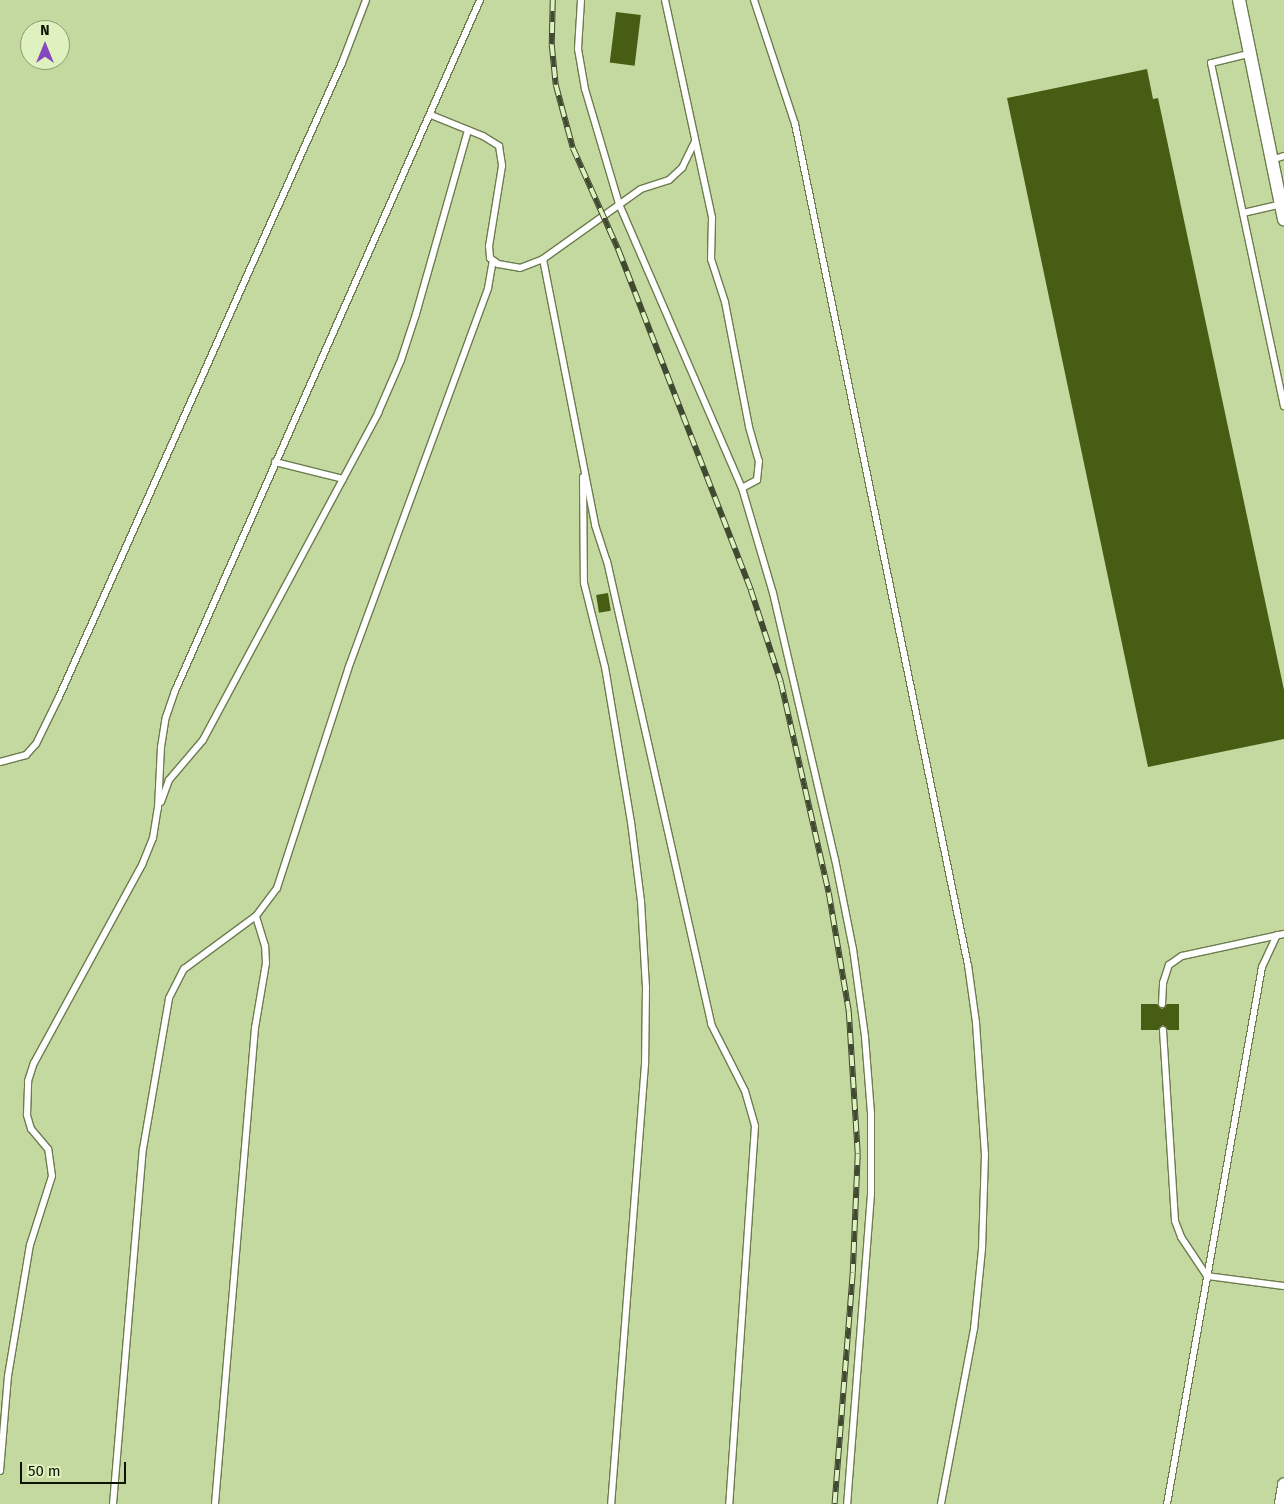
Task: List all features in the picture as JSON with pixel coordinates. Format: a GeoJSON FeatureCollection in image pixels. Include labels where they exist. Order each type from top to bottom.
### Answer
{"type":"FeatureCollection","features":[{"type":"Feature","properties":{"kind":"street"},"geometry":{"type":"LineString","coordinates":[[1239,0],[1248,54],[1284,219]]}},
{"type":"Feature","properties":{"kind":"street"},"geometry":{"type":"LineString","coordinates":[[1281,1504],[1284,1484]]}},
{"type":"Feature","properties":{"kind":"lane"},"geometry":{"type":"LineString","coordinates":[[0,762],[26,755],[31,750],[59,697],[342,63],[366,0]]}},
{"type":"Feature","properties":{"kind":"lane"},"geometry":{"type":"LineString","coordinates":[[0,1471],[8,1376],[30,1245],[52,1176],[48,1149],[31,1129],[27,1115],[28,1081],[34,1063],[142,865],[153,838],[158,808],[166,717],[275,462],[432,115],[480,0]]}},
{"type":"Feature","properties":{"kind":"lane"},"geometry":{"type":"LineString","coordinates":[[581,0],[578,32],[580,67],[619,204],[742,488],[773,593],[833,850],[853,949],[865,1037],[871,1114],[871,1194],[847,1504]]}},
{"type":"Feature","properties":{"kind":"lane"},"geometry":{"type":"LineString","coordinates":[[665,0],[712,218],[711,259],[725,302],[749,427],[759,461],[757,480],[742,488]]}},
{"type":"Feature","properties":{"kind":"lane"},"geometry":{"type":"LineString","coordinates":[[754,0],[797,134],[968,965],[976,1023],[985,1154],[982,1250],[974,1329],[941,1504]]}},
{"type":"Feature","properties":{"kind":"lane"},"geometry":{"type":"LineString","coordinates":[[1248,54],[1210,63],[1281,376],[1284,406]]}},
{"type":"Feature","properties":{"kind":"lane"},"geometry":{"type":"LineString","coordinates":[[113,1504],[143,1149],[170,998],[184,969],[256,916],[277,888],[348,668],[488,288],[493,261],[489,246],[502,154],[492,140],[432,115]]}},
{"type":"Feature","properties":{"kind":"lane"},"geometry":{"type":"LineString","coordinates":[[158,808],[169,780],[203,740],[343,479],[401,360],[468,130]]}},
{"type":"Feature","properties":{"kind":"lane"},"geometry":{"type":"LineString","coordinates":[[493,261],[520,268],[543,259],[641,189],[660,184],[676,175],[695,140]]}},
{"type":"Feature","properties":{"kind":"lane"},"geometry":{"type":"LineString","coordinates":[[1271,160],[1284,156]]}},
{"type":"Feature","properties":{"kind":"lane"},"geometry":{"type":"LineString","coordinates":[[1243,213],[1281,204]]}},
{"type":"Feature","properties":{"kind":"lane"},"geometry":{"type":"LineString","coordinates":[[543,259],[583,464],[710,1024],[745,1091],[755,1126],[729,1504]]}},
{"type":"Feature","properties":{"kind":"lane"},"geometry":{"type":"LineString","coordinates":[[275,462],[343,479]]}},
{"type":"Feature","properties":{"kind":"lane"},"geometry":{"type":"LineString","coordinates":[[583,464],[584,583],[605,667],[631,822],[641,901],[646,987],[645,1064],[611,1504]]}},
{"type":"Feature","properties":{"kind":"lane"},"geometry":{"type":"LineString","coordinates":[[215,1504],[255,1028],[266,963],[265,946],[256,916]]}},
{"type":"Feature","properties":{"kind":"lane"},"geometry":{"type":"LineString","coordinates":[[1162,1004],[1163,983],[1169,965],[1182,956],[1280,934]]}},
{"type":"Feature","properties":{"kind":"lane"},"geometry":{"type":"LineString","coordinates":[[1166,1504],[1262,967],[1280,934]]}},
{"type":"Feature","properties":{"kind":"lane"},"geometry":{"type":"LineString","coordinates":[[1163,1030],[1175,1221],[1181,1237],[1207,1276],[1284,1286]]}},
{"type":"Feature","properties":{"kind":"shaded area"},"geometry":{"type":"Polygon","coordinates":[[[0,0],[1284,0],[1284,1504],[0,1504],[0,0]]]}},
{"type":"Feature","properties":{"kind":"building"},"geometry":{"type":"Polygon","coordinates":[[[616,12],[641,15],[635,66],[610,63],[616,12]]]}},
{"type":"Feature","properties":{"kind":"building"},"geometry":{"type":"Polygon","coordinates":[[[1147,69],[1153,99],[1158,98],[1284,690],[1284,739],[1148,767],[1007,98],[1147,69]]]}},
{"type":"Feature","properties":{"kind":"building"},"geometry":{"type":"Polygon","coordinates":[[[608,593],[611,611],[599,613],[596,595],[608,593]]]}},
{"type":"Feature","properties":{"kind":"building"},"geometry":{"type":"Polygon","coordinates":[[[1141,1004],[1157,1004],[1162,1009],[1167,1004],[1179,1004],[1179,1030],[1168,1030],[1163,1025],[1158,1030],[1141,1030],[1141,1004]]]}},
{"type":"Feature","properties":{"kind":"railway"},"geometry":{"type":"LineString","coordinates":[[553,0],[552,45],[556,85],[573,148],[619,251],[751,590],[781,682],[829,893],[849,1011],[858,1154],[853,1273],[835,1504]]}}]}
